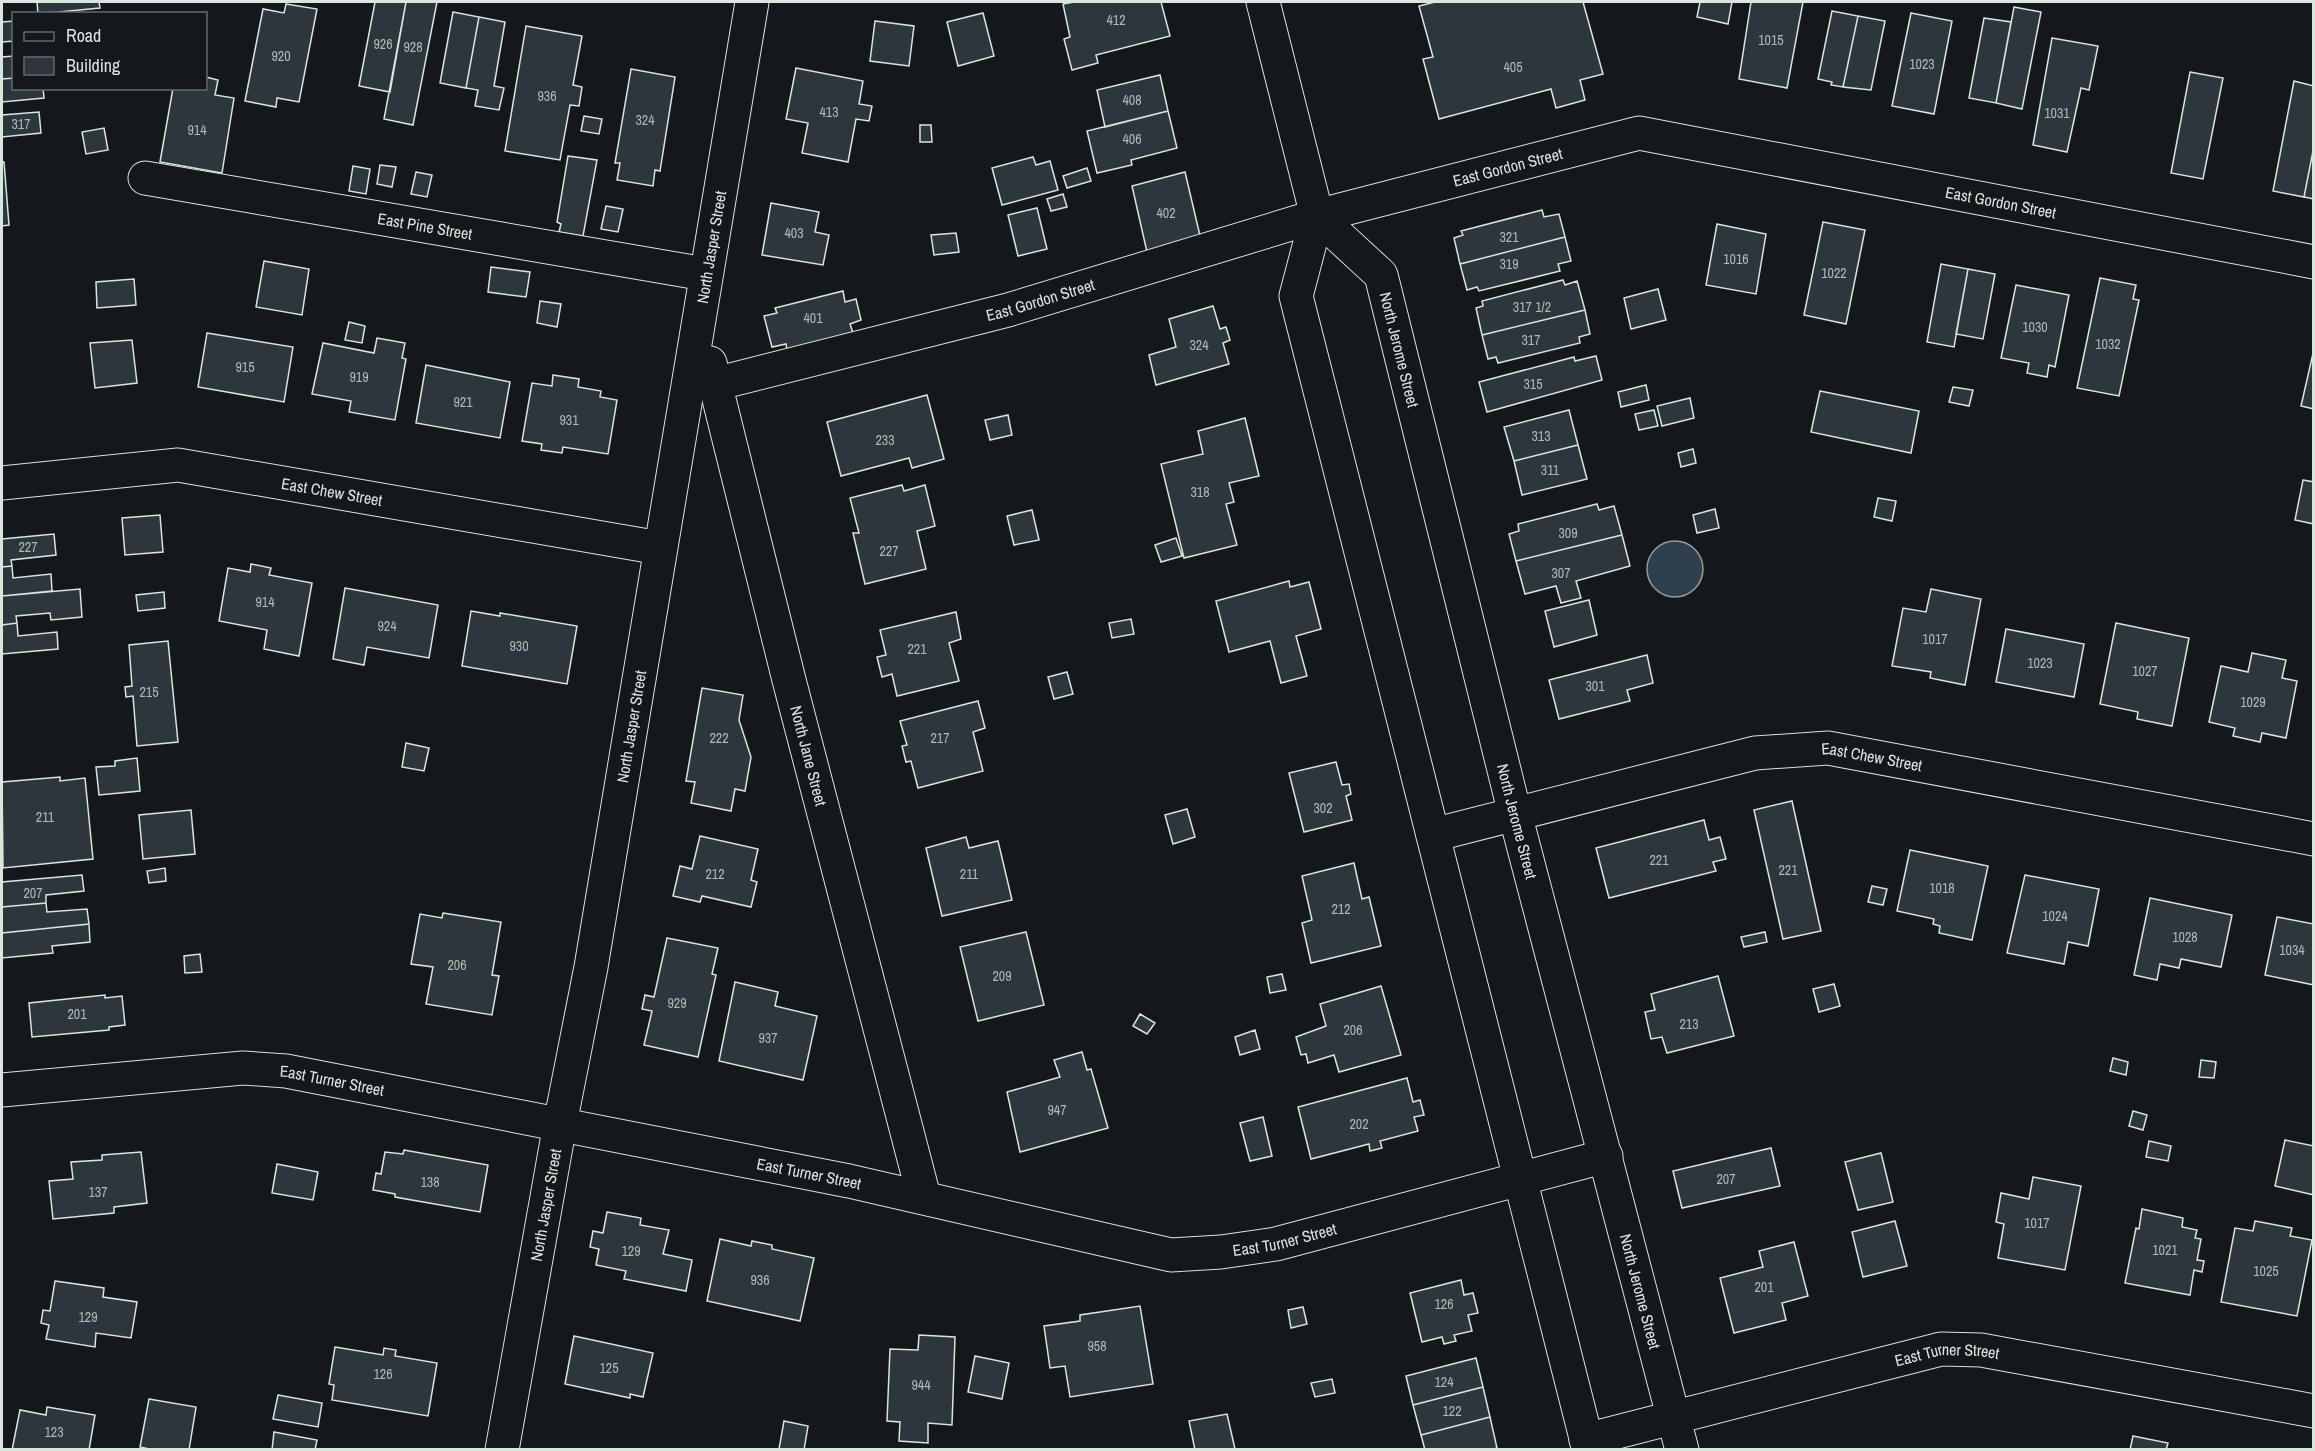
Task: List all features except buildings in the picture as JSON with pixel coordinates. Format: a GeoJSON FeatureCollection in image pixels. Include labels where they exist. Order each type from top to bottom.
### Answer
{"type":"FeatureCollection","features":[{"type":"Feature","properties":{"kind":"street","name":"North Jasper Street"},"geometry":{"type":"LineString","coordinates":[[502,1449],[560,1124],[591,966],[752,2]]}},
{"type":"Feature","properties":{"kind":"street"},"geometry":{"type":"LineString","coordinates":[[1263,2],[1317,216],[1296,296],[1587,1445]]}},
{"type":"Feature","properties":{"kind":"street","name":"East Gordon Street"},"geometry":{"type":"LineString","coordinates":[[715,384],[1008,310],[1317,216],[1639,134],[2313,262]]}},
{"type":"Feature","properties":{"kind":"street","name":"East Pine Street"},"geometry":{"type":"LineString","coordinates":[[145,178],[705,274]]}},
{"type":"Feature","properties":{"kind":"street","name":"North Jerome Street"},"geometry":{"type":"LineString","coordinates":[[1317,216],[1382,275],[1515,814],[1682,1449]]}},
{"type":"Feature","properties":{"kind":"street","name":"North Jane Street"},"geometry":{"type":"LineString","coordinates":[[699,311],[789,680],[924,1197]]}},
{"type":"Feature","properties":{"kind":"street","name":"East Chew Street"},"geometry":{"type":"LineString","coordinates":[[2,483],[178,465],[660,548]]}},
{"type":"Feature","properties":{"kind":"street","name":"East Chew Street"},"geometry":{"type":"LineString","coordinates":[[1432,835],[1755,753],[1828,748],[2313,839]]}},
{"type":"Feature","properties":{"kind":"street","name":"East Turner Street"},"geometry":{"type":"LineString","coordinates":[[2,1090],[254,1069],[286,1071],[924,1197],[1172,1255],[1221,1252],[1276,1244],[1606,1156]]}},
{"type":"Feature","properties":{"kind":"street","name":"East Turner Street"},"geometry":{"type":"LineString","coordinates":[[1587,1445],[1674,1418],[1941,1348],[1981,1350],[2313,1411]]}},
{"type":"Feature","properties":{"kind":"water"},"geometry":{"type":"Polygon","coordinates":[[[1669,541],[1681,541],[1691,545],[1699,553],[1703,569],[1699,585],[1691,593],[1681,597],[1669,597],[1659,593],[1651,585],[1647,575],[1647,563],[1651,553],[1659,545],[1669,541]]]}}]}
